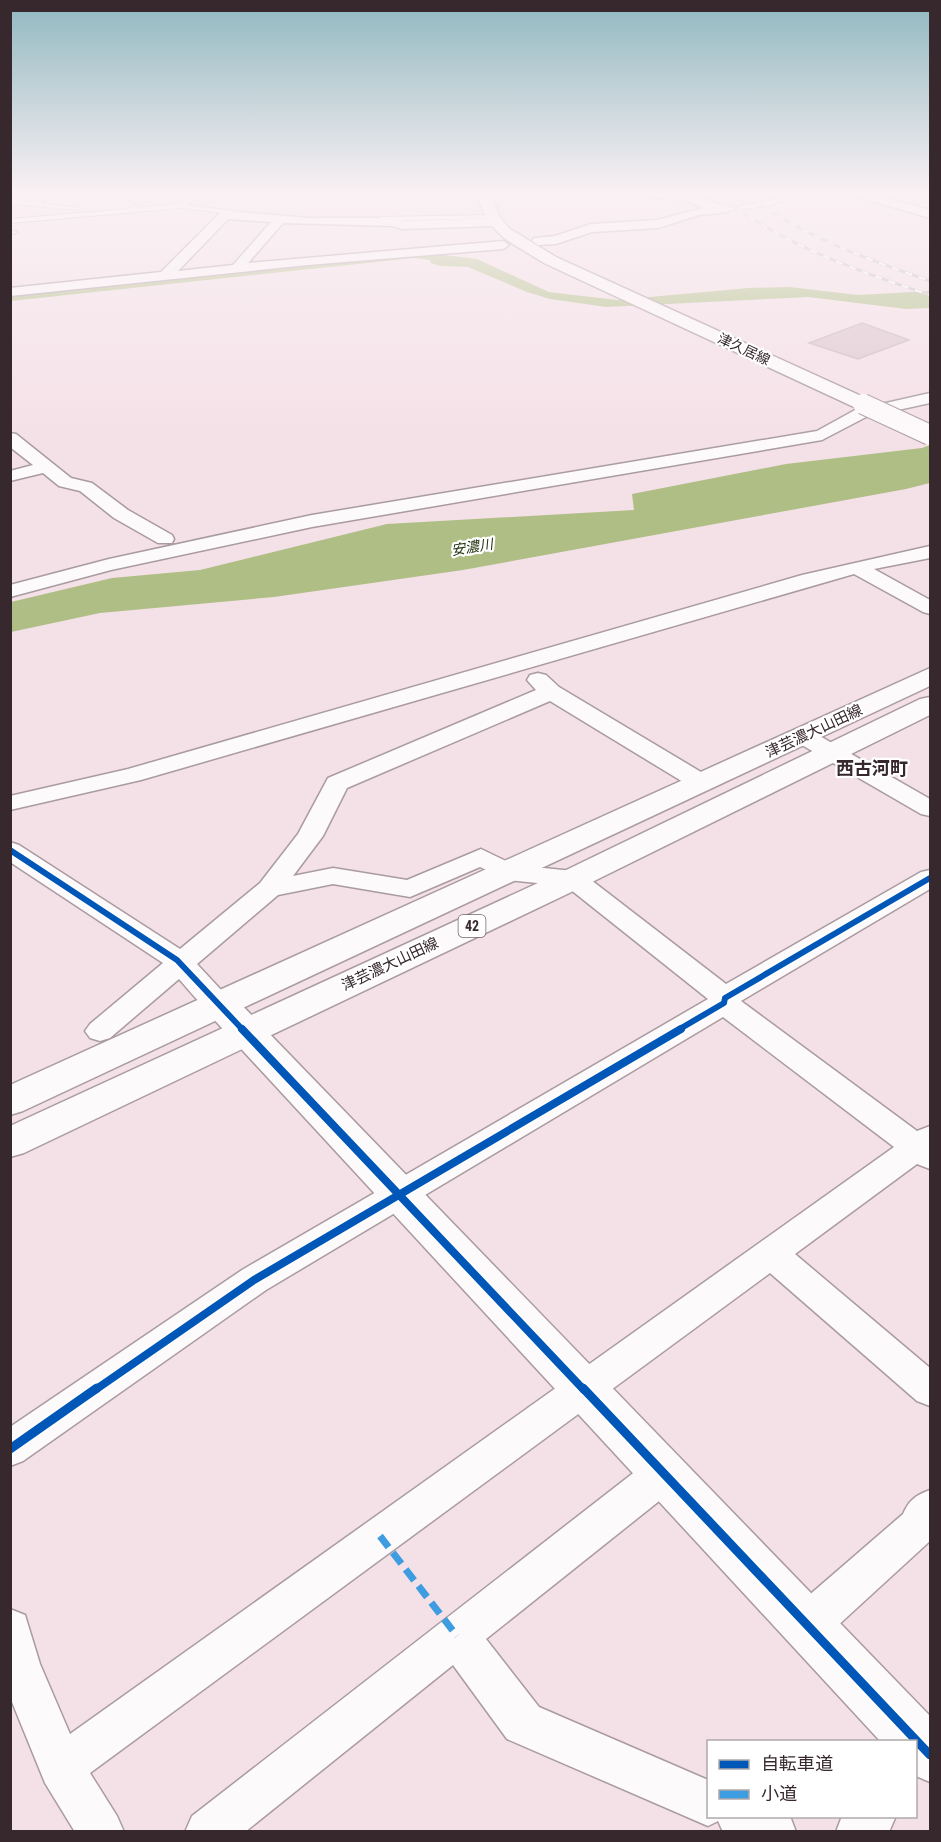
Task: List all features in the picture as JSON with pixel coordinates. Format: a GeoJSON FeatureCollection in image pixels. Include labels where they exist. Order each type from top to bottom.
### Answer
{"type":"FeatureCollection","features":[{"type":"Feature","properties":{"kind":"main road","name":"津久居線"},"geometry":{"type":"LineString","coordinates":[[589,278],[930,435]]}},
{"type":"Feature","properties":{"kind":"main road","name":"津芸濃大山田線"},"geometry":{"type":"LineString","coordinates":[[10,1143],[233,1018],[508,872],[930,676]]}},
{"type":"Feature","properties":{"kind":"main road","name":"津芸濃大山田線"},"geometry":{"type":"LineString","coordinates":[[10,1101],[233,1018],[573,879],[930,705]]}},
{"type":"Feature","properties":{"kind":"main road"},"geometry":{"type":"LineString","coordinates":[[233,1018],[917,1740]]}},
{"type":"Feature","properties":{"kind":"main road"},"geometry":{"type":"LineString","coordinates":[[917,1740],[930,1754]]}},
{"type":"Feature","properties":{"kind":"street"},"geometry":{"type":"LineString","coordinates":[[10,292],[139,278]]}},
{"type":"Feature","properties":{"kind":"street"},"geometry":{"type":"LineString","coordinates":[[10,591],[109,565],[312,521],[822,435],[861,413],[930,398]]}},
{"type":"Feature","properties":{"kind":"street"},"geometry":{"type":"LineString","coordinates":[[10,577],[165,539],[322,505],[744,436],[815,418],[861,403]]}},
{"type":"Feature","properties":{"kind":"street"},"geometry":{"type":"LineString","coordinates":[[10,438],[65,482],[86,487],[120,514],[165,539]]}},
{"type":"Feature","properties":{"kind":"street"},"geometry":{"type":"LineString","coordinates":[[10,476],[47,467]]}},
{"type":"Feature","properties":{"kind":"street"},"geometry":{"type":"LineString","coordinates":[[10,803],[133,775],[667,619],[912,554],[930,552]]}},
{"type":"Feature","properties":{"kind":"street"},"geometry":{"type":"LineString","coordinates":[[858,568],[930,608]]}},
{"type":"Feature","properties":{"kind":"street"},"geometry":{"type":"LineString","coordinates":[[519,663],[551,692],[702,783]]}},
{"type":"Feature","properties":{"kind":"street"},"geometry":{"type":"LineString","coordinates":[[100,1031],[269,888],[310,836],[337,783],[551,692]]}},
{"type":"Feature","properties":{"kind":"street"},"geometry":{"type":"LineString","coordinates":[[803,736],[930,809]]}},
{"type":"Feature","properties":{"kind":"street"},"geometry":{"type":"LineString","coordinates":[[10,850],[180,964],[233,1018]]}},
{"type":"Feature","properties":{"kind":"street"},"geometry":{"type":"LineString","coordinates":[[61,1767],[770,1253],[926,1147],[725,1001],[573,879],[508,872],[481,857],[410,889],[333,876],[269,888]]}},
{"type":"Feature","properties":{"kind":"street"},"geometry":{"type":"LineString","coordinates":[[10,1449],[254,1280],[930,878]]}},
{"type":"Feature","properties":{"kind":"street"},"geometry":{"type":"LineString","coordinates":[[770,1253],[930,1390]]}},
{"type":"Feature","properties":{"kind":"street"},"geometry":{"type":"LineString","coordinates":[[208,1832],[664,1473]]}},
{"type":"Feature","properties":{"kind":"street"},"geometry":{"type":"LineString","coordinates":[[807,1625],[922,1523],[922,1516],[930,1508]]}},
{"type":"Feature","properties":{"kind":"street"},"geometry":{"type":"LineString","coordinates":[[10,1630],[19,1665],[61,1767],[101,1832]]}},
{"type":"Feature","properties":{"kind":"street"},"geometry":{"type":"LineString","coordinates":[[457,1636],[524,1723],[707,1803]]}},
{"type":"Feature","properties":{"kind":"street"},"geometry":{"type":"LineString","coordinates":[[917,1768],[930,1754]]}},
{"type":"Feature","properties":{"kind":"street"},"geometry":{"type":"LineString","coordinates":[[743,1818],[773,1832]]}},
{"type":"Feature","properties":{"kind":"street"},"geometry":{"type":"LineString","coordinates":[[859,1832],[871,1818]]}},
{"type":"Feature","properties":{"kind":"water"},"geometry":{"type":"Polygon","coordinates":[[[179,278],[227,278],[11,301],[10,295],[179,278]]]}},
{"type":"Feature","properties":{"kind":"water"},"geometry":{"type":"Polygon","coordinates":[[[494,278],[518,278],[549,292],[617,300],[748,288],[790,287],[858,295],[930,291],[930,308],[906,309],[808,297],[606,307],[550,299],[494,278]]]}},
{"type":"Feature","properties":{"kind":"water","name":"安濃川"},"geometry":{"type":"Polygon","coordinates":[[[930,445],[930,483],[906,489],[463,570],[274,597],[100,613],[11,632],[11,602],[112,578],[200,570],[387,524],[634,510],[632,494],[786,464],[922,448],[930,445]]]}},
{"type":"Feature","properties":{"kind":"building"},"geometry":{"type":"Polygon","coordinates":[[[862,323],[909,340],[858,359],[809,343],[862,323]]]}},
{"type":"Feature","properties":{"kind":"railway"},"geometry":{"type":"LineString","coordinates":[[879,278],[930,295]]}},
{"type":"Feature","properties":{"kind":"railway"},"geometry":{"type":"LineString","coordinates":[[922,278],[930,281]]}},
{"type":"Feature","properties":{"kind":"marked path"},"geometry":{"type":"LineString","coordinates":[[380,1536],[457,1636]]}},
{"type":"Feature","properties":{"kind":"cycle path"},"geometry":{"type":"LineString","coordinates":[[10,850],[177,960],[916,1740]]}},
{"type":"Feature","properties":{"kind":"cycle path"},"geometry":{"type":"LineString","coordinates":[[10,1449],[254,1280],[724,1003],[725,998],[930,878]]}},
{"type":"Feature","properties":{"kind":"cycle path"},"geometry":{"type":"LineString","coordinates":[[917,1741],[930,1755]]}},
{"type":"Feature","properties":{"kind":"district","name":"西古河町"},"geometry":{"type":"Point","coordinates":[872,768]}}]}
